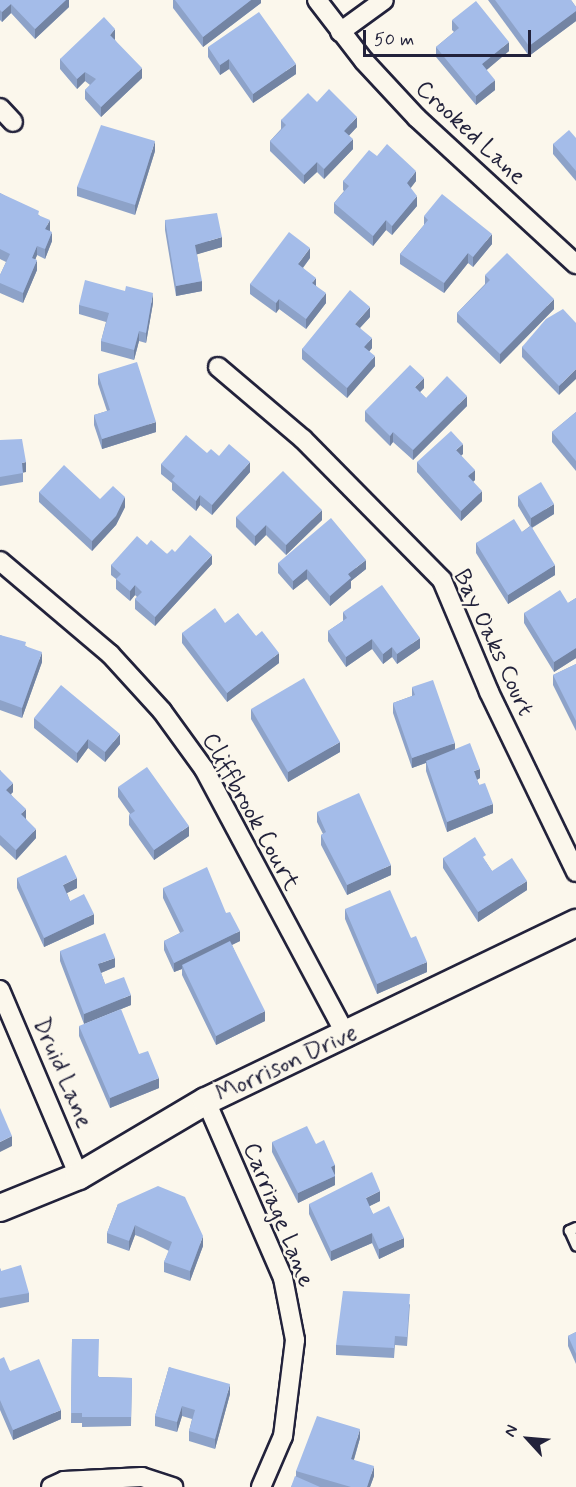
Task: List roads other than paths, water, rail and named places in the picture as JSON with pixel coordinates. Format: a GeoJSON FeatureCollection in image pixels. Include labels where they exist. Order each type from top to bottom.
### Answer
{"type":"FeatureCollection","features":[{"type":"Feature","properties":{"kind":"street","name":"Crooked Lane"},"geometry":{"type":"LineString","coordinates":[[317,0],[340,32],[417,118],[576,264]]}},
{"type":"Feature","properties":{"kind":"street"},"geometry":{"type":"LineString","coordinates":[[340,32],[384,0]]}},
{"type":"Feature","properties":{"kind":"street"},"geometry":{"type":"LineString","coordinates":[[0,108],[13,122]]}},
{"type":"Feature","properties":{"kind":"street","name":"Bay Oaks Court"},"geometry":{"type":"LineString","coordinates":[[218,367],[303,439],[442,580],[489,692],[576,873]]}},
{"type":"Feature","properties":{"kind":"street","name":"Cliffbrook Court"},"geometry":{"type":"LineString","coordinates":[[0,561],[110,654],[169,721],[204,769],[347,1037]]}},
{"type":"Feature","properties":{"kind":"street","name":"Morrison Drive"},"geometry":{"type":"LineString","coordinates":[[0,1208],[79,1176],[206,1101],[347,1037],[576,923]]}},
{"type":"Feature","properties":{"kind":"street","name":"Druid Lane"},"geometry":{"type":"LineString","coordinates":[[0,990],[79,1176]]}},
{"type":"Feature","properties":{"kind":"street","name":"Carriage Lane"},"geometry":{"type":"LineString","coordinates":[[206,1101],[283,1278],[295,1340],[283,1436],[261,1487]]}},
{"type":"Feature","properties":{"kind":"street"},"geometry":{"type":"LineString","coordinates":[[51,1487],[64,1481],[142,1478],[173,1487]]}},
{"type":"Feature","properties":{"kind":"lane"},"geometry":{"type":"LineString","coordinates":[[576,1227],[569,1230],[576,1246]]}}]}
